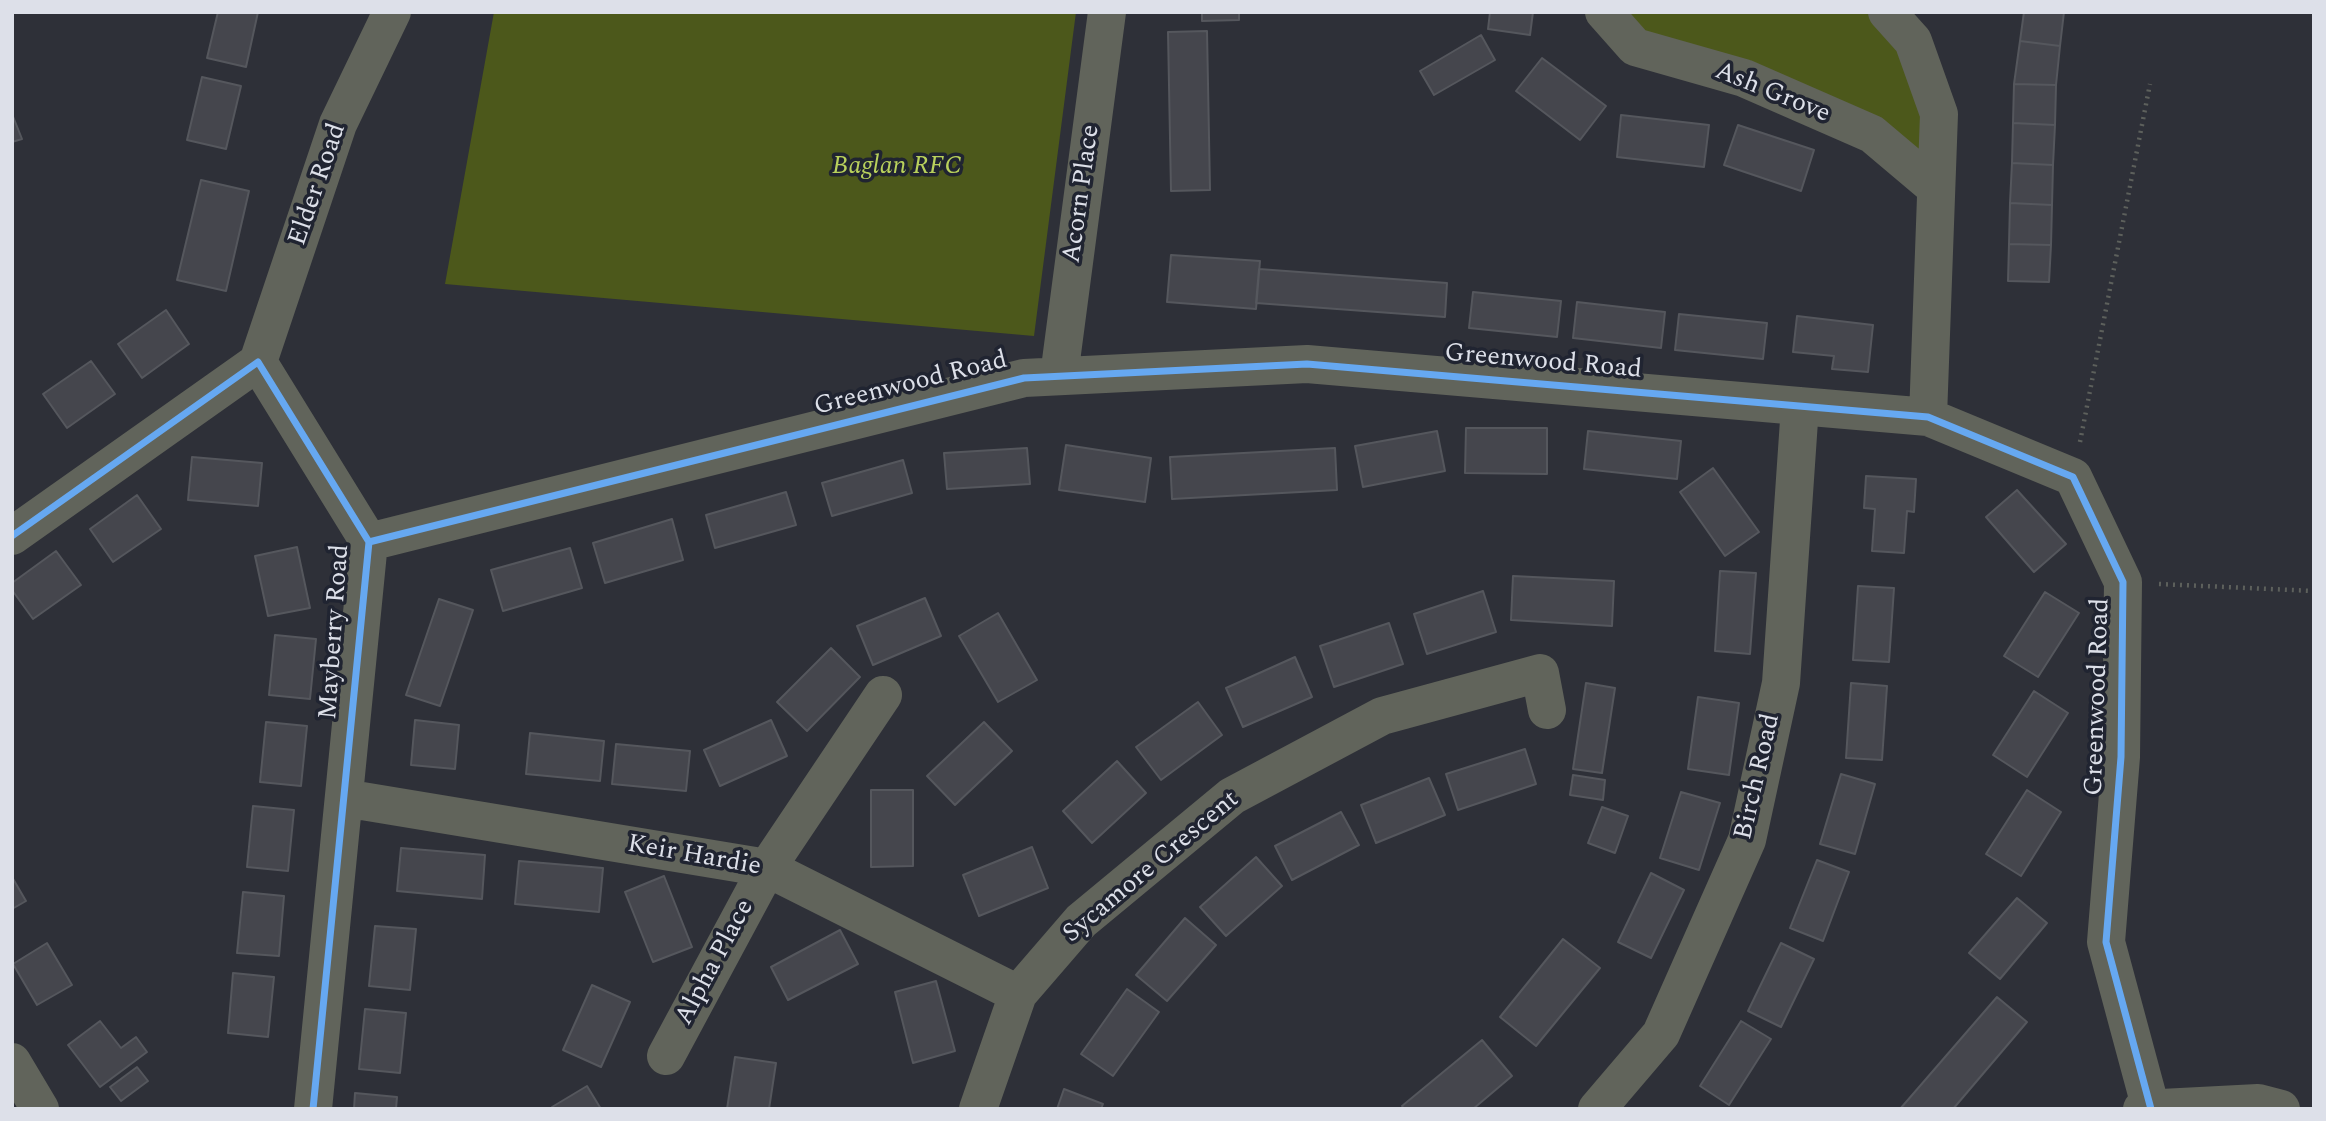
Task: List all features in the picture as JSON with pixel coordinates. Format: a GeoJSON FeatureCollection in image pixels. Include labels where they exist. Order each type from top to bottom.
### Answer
{"type":"FeatureCollection","features":[{"type":"Feature","properties":{"kind":"street","name":"Elder Road"},"geometry":{"type":"LineString","coordinates":[[258,362],[338,124],[392,12]]}},
{"type":"Feature","properties":{"kind":"street","name":"Acorn Place"},"geometry":{"type":"LineString","coordinates":[[1059,376],[1107,12]]}},
{"type":"Feature","properties":{"kind":"street","name":"Ash Grove"},"geometry":{"type":"LineString","coordinates":[[1604,12],[1636,47],[1744,78],[1872,134],[1937,188]]}},
{"type":"Feature","properties":{"kind":"street"},"geometry":{"type":"LineString","coordinates":[[1887,12],[1913,41],[1940,114],[1928,417]]}},
{"type":"Feature","properties":{"kind":"street"},"geometry":{"type":"LineString","coordinates":[[12,537],[258,362]]}},
{"type":"Feature","properties":{"kind":"street","name":"Mayberry Road"},"geometry":{"type":"LineString","coordinates":[[258,362],[369,542],[313,1109]]}},
{"type":"Feature","properties":{"kind":"street","name":"Greenwood Road"},"geometry":{"type":"LineString","coordinates":[[369,542],[1024,378],[1307,364],[1928,417],[2073,477],[2123,582],[2121,757],[2106,942],[2151,1108]]}},
{"type":"Feature","properties":{"kind":"street","name":"Birch Road"},"geometry":{"type":"LineString","coordinates":[[1597,1109],[1661,1034],[1748,839],[1781,683],[1800,406]]}},
{"type":"Feature","properties":{"kind":"street","name":"Sycamore Crescent"},"geometry":{"type":"LineString","coordinates":[[1018,994],[1081,921],[1232,796],[1382,716],[1540,673],[1547,710]]}},
{"type":"Feature","properties":{"kind":"street","name":"Alpha Place"},"geometry":{"type":"LineString","coordinates":[[666,1056],[767,868],[883,695]]}},
{"type":"Feature","properties":{"kind":"street","name":"Keir Hardie"},"geometry":{"type":"LineString","coordinates":[[344,797],[767,868],[1018,994]]}},
{"type":"Feature","properties":{"kind":"street"},"geometry":{"type":"LineString","coordinates":[[978,1109],[1018,994]]}},
{"type":"Feature","properties":{"kind":"street"},"geometry":{"type":"LineString","coordinates":[[12,1062],[40,1109]]}},
{"type":"Feature","properties":{"kind":"street"},"geometry":{"type":"LineString","coordinates":[[2142,1109],[2258,1103],[2281,1109]]}},
{"type":"Feature","properties":{"kind":"path"},"geometry":{"type":"LineString","coordinates":[[2073,477],[2150,83]]}},
{"type":"Feature","properties":{"kind":"path"},"geometry":{"type":"LineString","coordinates":[[2123,582],[2314,591]]}},
{"type":"Feature","properties":{"kind":"green space","name":"Baglan RFC"},"geometry":{"type":"Polygon","coordinates":[[[494,12],[1076,12],[1034,336],[445,284],[494,12]]]}},
{"type":"Feature","properties":{"kind":"green space"},"geometry":{"type":"Polygon","coordinates":[[[1604,12],[1887,12],[1913,41],[1936,188],[1604,12]]]}},
{"type":"Feature","properties":{"kind":"building"},"geometry":{"type":"Polygon","coordinates":[[[218,12],[258,12],[246,67],[207,58],[218,12]]]}},
{"type":"Feature","properties":{"kind":"building"},"geometry":{"type":"Polygon","coordinates":[[[1202,12],[1239,12],[1239,20],[1202,21],[1202,12]]]}},
{"type":"Feature","properties":{"kind":"building"},"geometry":{"type":"Polygon","coordinates":[[[1490,12],[1533,12],[1530,35],[1488,29],[1490,12]]]}},
{"type":"Feature","properties":{"kind":"building"},"geometry":{"type":"Polygon","coordinates":[[[2024,12],[2064,12],[2060,46],[2020,41],[2024,12]]]}},
{"type":"Feature","properties":{"kind":"building"},"geometry":{"type":"Polygon","coordinates":[[[1207,31],[1210,190],[1171,191],[1168,32],[1207,31]]]}},
{"type":"Feature","properties":{"kind":"building"},"geometry":{"type":"Polygon","coordinates":[[[1481,35],[1495,60],[1434,95],[1420,71],[1481,35]]]}},
{"type":"Feature","properties":{"kind":"building"},"geometry":{"type":"Polygon","coordinates":[[[2020,41],[2060,46],[2056,85],[2014,84],[2020,41]]]}},
{"type":"Feature","properties":{"kind":"building"},"geometry":{"type":"Polygon","coordinates":[[[1542,58],[1606,106],[1580,140],[1516,91],[1542,58]]]}},
{"type":"Feature","properties":{"kind":"building"},"geometry":{"type":"Polygon","coordinates":[[[202,77],[241,86],[226,149],[187,140],[202,77]]]}},
{"type":"Feature","properties":{"kind":"building"},"geometry":{"type":"Polygon","coordinates":[[[2014,84],[2056,85],[2055,125],[2013,123],[2014,84]]]}},
{"type":"Feature","properties":{"kind":"building"},"geometry":{"type":"Polygon","coordinates":[[[12,114],[22,139],[12,142],[12,114]]]}},
{"type":"Feature","properties":{"kind":"building"},"geometry":{"type":"Polygon","coordinates":[[[1621,115],[1709,125],[1704,167],[1617,157],[1621,115]]]}},
{"type":"Feature","properties":{"kind":"building"},"geometry":{"type":"Polygon","coordinates":[[[2013,123],[2055,125],[2053,165],[2012,163],[2013,123]]]}},
{"type":"Feature","properties":{"kind":"building"},"geometry":{"type":"Polygon","coordinates":[[[1738,125],[1814,150],[1801,191],[1724,165],[1738,125]]]}},
{"type":"Feature","properties":{"kind":"building"},"geometry":{"type":"Polygon","coordinates":[[[2012,163],[2053,165],[2052,205],[2010,203],[2012,163]]]}},
{"type":"Feature","properties":{"kind":"building"},"geometry":{"type":"Polygon","coordinates":[[[201,180],[249,191],[226,291],[177,280],[201,180]]]}},
{"type":"Feature","properties":{"kind":"building"},"geometry":{"type":"Polygon","coordinates":[[[2010,203],[2052,205],[2051,245],[2009,244],[2010,203]]]}},
{"type":"Feature","properties":{"kind":"building"},"geometry":{"type":"Polygon","coordinates":[[[2009,244],[2051,245],[2049,282],[2008,281],[2009,244]]]}},
{"type":"Feature","properties":{"kind":"building"},"geometry":{"type":"Polygon","coordinates":[[[1171,255],[1260,261],[1256,309],[1167,302],[1171,255]]]}},
{"type":"Feature","properties":{"kind":"building"},"geometry":{"type":"Polygon","coordinates":[[[1259,269],[1447,283],[1445,317],[1256,303],[1259,269]]]}},
{"type":"Feature","properties":{"kind":"building"},"geometry":{"type":"Polygon","coordinates":[[[1473,292],[1561,301],[1557,337],[1469,328],[1473,292]]]}},
{"type":"Feature","properties":{"kind":"building"},"geometry":{"type":"Polygon","coordinates":[[[1577,302],[1665,312],[1661,348],[1573,338],[1577,302]]]}},
{"type":"Feature","properties":{"kind":"building"},"geometry":{"type":"Polygon","coordinates":[[[166,310],[189,344],[142,378],[118,344],[166,310]]]}},
{"type":"Feature","properties":{"kind":"building"},"geometry":{"type":"Polygon","coordinates":[[[1679,314],[1767,323],[1763,359],[1675,350],[1679,314]]]}},
{"type":"Feature","properties":{"kind":"building"},"geometry":{"type":"Polygon","coordinates":[[[1797,316],[1873,325],[1868,372],[1832,369],[1834,356],[1793,352],[1797,316]]]}},
{"type":"Feature","properties":{"kind":"building"},"geometry":{"type":"Polygon","coordinates":[[[91,361],[115,394],[67,428],[43,394],[91,361]]]}},
{"type":"Feature","properties":{"kind":"building"},"geometry":{"type":"Polygon","coordinates":[[[1466,428],[1547,428],[1547,474],[1465,473],[1466,428]]]}},
{"type":"Feature","properties":{"kind":"building"},"geometry":{"type":"Polygon","coordinates":[[[1437,431],[1445,471],[1363,487],[1355,446],[1437,431]]]}},
{"type":"Feature","properties":{"kind":"building"},"geometry":{"type":"Polygon","coordinates":[[[1588,431],[1681,441],[1677,479],[1584,469],[1588,431]]]}},
{"type":"Feature","properties":{"kind":"building"},"geometry":{"type":"Polygon","coordinates":[[[1066,445],[1151,458],[1145,502],[1059,490],[1066,445]]]}},
{"type":"Feature","properties":{"kind":"building"},"geometry":{"type":"Polygon","coordinates":[[[1027,448],[1030,484],[947,489],[944,453],[1027,448]]]}},
{"type":"Feature","properties":{"kind":"building"},"geometry":{"type":"Polygon","coordinates":[[[1335,448],[1337,490],[1172,499],[1170,457],[1335,448]]]}},
{"type":"Feature","properties":{"kind":"building"},"geometry":{"type":"Polygon","coordinates":[[[192,457],[262,463],[258,506],[188,500],[192,457]]]}},
{"type":"Feature","properties":{"kind":"building"},"geometry":{"type":"Polygon","coordinates":[[[903,460],[912,493],[832,516],[822,483],[903,460]]]}},
{"type":"Feature","properties":{"kind":"building"},"geometry":{"type":"Polygon","coordinates":[[[1713,468],[1759,532],[1725,556],[1680,492],[1713,468]]]}},
{"type":"Feature","properties":{"kind":"building"},"geometry":{"type":"Polygon","coordinates":[[[1866,476],[1916,479],[1914,512],[1907,511],[1904,553],[1872,551],[1875,509],[1864,508],[1866,476]]]}},
{"type":"Feature","properties":{"kind":"building"},"geometry":{"type":"Polygon","coordinates":[[[2017,490],[2066,544],[2034,572],[1986,517],[2017,490]]]}},
{"type":"Feature","properties":{"kind":"building"},"geometry":{"type":"Polygon","coordinates":[[[786,492],[796,525],[715,548],[706,515],[786,492]]]}},
{"type":"Feature","properties":{"kind":"building"},"geometry":{"type":"Polygon","coordinates":[[[137,495],[161,529],[113,562],[90,529],[137,495]]]}},
{"type":"Feature","properties":{"kind":"building"},"geometry":{"type":"Polygon","coordinates":[[[672,519],[683,560],[605,583],[593,543],[672,519]]]}},
{"type":"Feature","properties":{"kind":"building"},"geometry":{"type":"Polygon","coordinates":[[[297,547],[310,608],[268,616],[255,556],[297,547]]]}},
{"type":"Feature","properties":{"kind":"building"},"geometry":{"type":"Polygon","coordinates":[[[570,548],[582,588],[503,611],[491,570],[570,548]]]}},
{"type":"Feature","properties":{"kind":"building"},"geometry":{"type":"Polygon","coordinates":[[[56,551],[81,585],[33,619],[12,590],[12,583],[56,551]]]}},
{"type":"Feature","properties":{"kind":"building"},"geometry":{"type":"Polygon","coordinates":[[[1720,571],[1756,573],[1750,654],[1715,651],[1720,571]]]}},
{"type":"Feature","properties":{"kind":"building"},"geometry":{"type":"Polygon","coordinates":[[[1513,576],[1614,581],[1612,626],[1511,620],[1513,576]]]}},
{"type":"Feature","properties":{"kind":"building"},"geometry":{"type":"Polygon","coordinates":[[[1858,586],[1894,588],[1889,662],[1853,660],[1858,586]]]}},
{"type":"Feature","properties":{"kind":"building"},"geometry":{"type":"Polygon","coordinates":[[[1483,591],[1496,632],[1427,654],[1414,614],[1483,591]]]}},
{"type":"Feature","properties":{"kind":"building"},"geometry":{"type":"Polygon","coordinates":[[[2045,592],[2079,613],[2038,677],[2004,656],[2045,592]]]}},
{"type":"Feature","properties":{"kind":"building"},"geometry":{"type":"Polygon","coordinates":[[[925,598],[941,636],[873,665],[857,626],[925,598]]]}},
{"type":"Feature","properties":{"kind":"building"},"geometry":{"type":"Polygon","coordinates":[[[439,599],[473,610],[440,706],[406,695],[439,599]]]}},
{"type":"Feature","properties":{"kind":"building"},"geometry":{"type":"Polygon","coordinates":[[[998,613],[1037,680],[998,702],[959,636],[998,613]]]}},
{"type":"Feature","properties":{"kind":"building"},"geometry":{"type":"Polygon","coordinates":[[[1389,623],[1403,664],[1334,687],[1320,646],[1389,623]]]}},
{"type":"Feature","properties":{"kind":"building"},"geometry":{"type":"Polygon","coordinates":[[[275,635],[316,639],[310,699],[269,695],[275,635]]]}},
{"type":"Feature","properties":{"kind":"building"},"geometry":{"type":"Polygon","coordinates":[[[831,648],[860,677],[807,731],[777,702],[831,648]]]}},
{"type":"Feature","properties":{"kind":"building"},"geometry":{"type":"Polygon","coordinates":[[[1295,657],[1312,697],[1243,727],[1226,688],[1295,657]]]}},
{"type":"Feature","properties":{"kind":"building"},"geometry":{"type":"Polygon","coordinates":[[[1586,683],[1615,688],[1602,773],[1573,769],[1586,683]]]}},
{"type":"Feature","properties":{"kind":"building"},"geometry":{"type":"Polygon","coordinates":[[[1851,683],[1887,686],[1882,760],[1846,758],[1851,683]]]}},
{"type":"Feature","properties":{"kind":"building"},"geometry":{"type":"Polygon","coordinates":[[[2034,691],[2068,713],[2027,777],[1993,755],[2034,691]]]}},
{"type":"Feature","properties":{"kind":"building"},"geometry":{"type":"Polygon","coordinates":[[[1698,697],[1739,703],[1729,775],[1688,769],[1698,697]]]}},
{"type":"Feature","properties":{"kind":"building"},"geometry":{"type":"Polygon","coordinates":[[[1198,702],[1222,735],[1161,780],[1136,747],[1198,702]]]}},
{"type":"Feature","properties":{"kind":"building"},"geometry":{"type":"Polygon","coordinates":[[[415,720],[459,725],[455,769],[411,765],[415,720]]]}},
{"type":"Feature","properties":{"kind":"building"},"geometry":{"type":"Polygon","coordinates":[[[771,720],[787,756],[720,786],[704,750],[771,720]]]}},
{"type":"Feature","properties":{"kind":"building"},"geometry":{"type":"Polygon","coordinates":[[[266,722],[307,726],[301,786],[260,782],[266,722]]]}},
{"type":"Feature","properties":{"kind":"building"},"geometry":{"type":"Polygon","coordinates":[[[984,722],[1012,751],[955,805],[927,776],[984,722]]]}},
{"type":"Feature","properties":{"kind":"building"},"geometry":{"type":"Polygon","coordinates":[[[530,733],[604,741],[600,781],[526,774],[530,733]]]}},
{"type":"Feature","properties":{"kind":"building"},"geometry":{"type":"Polygon","coordinates":[[[616,744],[690,751],[686,791],[612,784],[616,744]]]}},
{"type":"Feature","properties":{"kind":"building"},"geometry":{"type":"Polygon","coordinates":[[[1525,749],[1536,784],[1458,810],[1446,774],[1525,749]]]}},
{"type":"Feature","properties":{"kind":"building"},"geometry":{"type":"Polygon","coordinates":[[[1117,761],[1146,793],[1092,843],[1063,811],[1117,761]]]}},
{"type":"Feature","properties":{"kind":"building"},"geometry":{"type":"Polygon","coordinates":[[[1841,774],[1875,784],[1855,854],[1820,844],[1841,774]]]}},
{"type":"Feature","properties":{"kind":"building"},"geometry":{"type":"Polygon","coordinates":[[[1573,775],[1605,780],[1603,800],[1570,795],[1573,775]]]}},
{"type":"Feature","properties":{"kind":"building"},"geometry":{"type":"Polygon","coordinates":[[[1429,778],[1445,815],[1376,843],[1361,805],[1429,778]]]}},
{"type":"Feature","properties":{"kind":"building"},"geometry":{"type":"Polygon","coordinates":[[[871,790],[913,790],[913,866],[871,867],[871,790]]]}},
{"type":"Feature","properties":{"kind":"building"},"geometry":{"type":"Polygon","coordinates":[[[2027,790],[2061,812],[2021,876],[1986,854],[2027,790]]]}},
{"type":"Feature","properties":{"kind":"building"},"geometry":{"type":"Polygon","coordinates":[[[1681,792],[1720,803],[1699,870],[1660,858],[1681,792]]]}},
{"type":"Feature","properties":{"kind":"building"},"geometry":{"type":"Polygon","coordinates":[[[253,806],[294,810],[288,871],[247,867],[253,806]]]}},
{"type":"Feature","properties":{"kind":"building"},"geometry":{"type":"Polygon","coordinates":[[[1602,807],[1628,816],[1615,853],[1588,843],[1602,807]]]}},
{"type":"Feature","properties":{"kind":"building"},"geometry":{"type":"Polygon","coordinates":[[[1341,812],[1359,845],[1292,880],[1275,846],[1341,812]]]}},
{"type":"Feature","properties":{"kind":"building"},"geometry":{"type":"Polygon","coordinates":[[[1032,847],[1048,888],[979,916],[963,875],[1032,847]]]}},
{"type":"Feature","properties":{"kind":"building"},"geometry":{"type":"Polygon","coordinates":[[[401,848],[485,855],[482,899],[397,891],[401,848]]]}},
{"type":"Feature","properties":{"kind":"building"},"geometry":{"type":"Polygon","coordinates":[[[1256,857],[1282,886],[1226,936],[1200,907],[1256,857]]]}},
{"type":"Feature","properties":{"kind":"building"},"geometry":{"type":"Polygon","coordinates":[[[1817,860],[1849,872],[1823,941],[1790,928],[1817,860]]]}},
{"type":"Feature","properties":{"kind":"building"},"geometry":{"type":"Polygon","coordinates":[[[519,861],[603,868],[599,912],[515,904],[519,861]]]}},
{"type":"Feature","properties":{"kind":"building"},"geometry":{"type":"Polygon","coordinates":[[[1651,873],[1684,890],[1651,958],[1618,942],[1651,873]]]}},
{"type":"Feature","properties":{"kind":"building"},"geometry":{"type":"Polygon","coordinates":[[[664,876],[692,947],[653,962],[625,892],[664,876]]]}},
{"type":"Feature","properties":{"kind":"building"},"geometry":{"type":"Polygon","coordinates":[[[12,877],[26,901],[12,909],[12,877]]]}},
{"type":"Feature","properties":{"kind":"building"},"geometry":{"type":"Polygon","coordinates":[[[243,892],[284,896],[279,956],[237,953],[243,892]]]}},
{"type":"Feature","properties":{"kind":"building"},"geometry":{"type":"Polygon","coordinates":[[[2017,898],[2047,923],[2000,979],[1969,953],[2017,898]]]}},
{"type":"Feature","properties":{"kind":"building"},"geometry":{"type":"Polygon","coordinates":[[[1185,918],[1216,945],[1167,1001],[1136,975],[1185,918]]]}},
{"type":"Feature","properties":{"kind":"building"},"geometry":{"type":"Polygon","coordinates":[[[375,926],[416,929],[410,990],[369,986],[375,926]]]}},
{"type":"Feature","properties":{"kind":"building"},"geometry":{"type":"Polygon","coordinates":[[[840,930],[858,964],[788,1000],[771,967],[840,930]]]}},
{"type":"Feature","properties":{"kind":"building"},"geometry":{"type":"Polygon","coordinates":[[[1563,939],[1600,968],[1536,1046],[1500,1017],[1563,939]]]}},
{"type":"Feature","properties":{"kind":"building"},"geometry":{"type":"Polygon","coordinates":[[[47,943],[72,985],[37,1005],[13,964],[47,943]]]}},
{"type":"Feature","properties":{"kind":"building"},"geometry":{"type":"Polygon","coordinates":[[[1781,943],[1814,959],[1781,1027],[1748,1011],[1781,943]]]}},
{"type":"Feature","properties":{"kind":"building"},"geometry":{"type":"Polygon","coordinates":[[[233,973],[274,977],[268,1037],[228,1033],[233,973]]]}},
{"type":"Feature","properties":{"kind":"building"},"geometry":{"type":"Polygon","coordinates":[[[936,981],[955,1051],[913,1063],[895,992],[936,981]]]}},
{"type":"Feature","properties":{"kind":"building"},"geometry":{"type":"Polygon","coordinates":[[[592,985],[630,1002],[601,1067],[563,1050],[592,985]]]}},
{"type":"Feature","properties":{"kind":"building"},"geometry":{"type":"Polygon","coordinates":[[[1127,989],[1159,1012],[1113,1076],[1081,1054],[1127,989]]]}},
{"type":"Feature","properties":{"kind":"building"},"geometry":{"type":"Polygon","coordinates":[[[1997,997],[2027,1022],[1953,1109],[1900,1109],[1997,997]]]}},
{"type":"Feature","properties":{"kind":"building"},"geometry":{"type":"Polygon","coordinates":[[[365,1009],[406,1013],[400,1073],[359,1069],[365,1009]]]}},
{"type":"Feature","properties":{"kind":"building"},"geometry":{"type":"Polygon","coordinates":[[[100,1021],[121,1048],[136,1037],[147,1052],[100,1087],[68,1045],[100,1021]]]}},
{"type":"Feature","properties":{"kind":"building"},"geometry":{"type":"Polygon","coordinates":[[[1741,1021],[1771,1039],[1729,1105],[1700,1086],[1741,1021]]]}},
{"type":"Feature","properties":{"kind":"building"},"geometry":{"type":"Polygon","coordinates":[[[1482,1040],[1512,1076],[1473,1109],[1404,1109],[1402,1106],[1482,1040]]]}},
{"type":"Feature","properties":{"kind":"building"},"geometry":{"type":"Polygon","coordinates":[[[735,1057],[776,1063],[769,1109],[727,1109],[735,1057]]]}},
{"type":"Feature","properties":{"kind":"building"},"geometry":{"type":"Polygon","coordinates":[[[137,1067],[148,1081],[121,1101],[110,1087],[137,1067]]]}},
{"type":"Feature","properties":{"kind":"building"},"geometry":{"type":"Polygon","coordinates":[[[587,1086],[601,1109],[552,1109],[552,1107],[587,1086]]]}},
{"type":"Feature","properties":{"kind":"building"},"geometry":{"type":"Polygon","coordinates":[[[1064,1089],[1103,1104],[1101,1109],[1057,1109],[1064,1089]]]}},
{"type":"Feature","properties":{"kind":"building"},"geometry":{"type":"Polygon","coordinates":[[[355,1093],[397,1097],[396,1109],[354,1109],[355,1093]]]}},
{"type":"Feature","properties":{"kind":"cycle path"},"geometry":{"type":"LineString","coordinates":[[12,536],[258,362],[369,542],[313,1109]]}},
{"type":"Feature","properties":{"kind":"cycle path"},"geometry":{"type":"LineString","coordinates":[[369,542],[1024,378],[1307,364],[1928,417],[2073,477],[2123,582],[2121,757],[2106,942],[2151,1109]]}}]}
